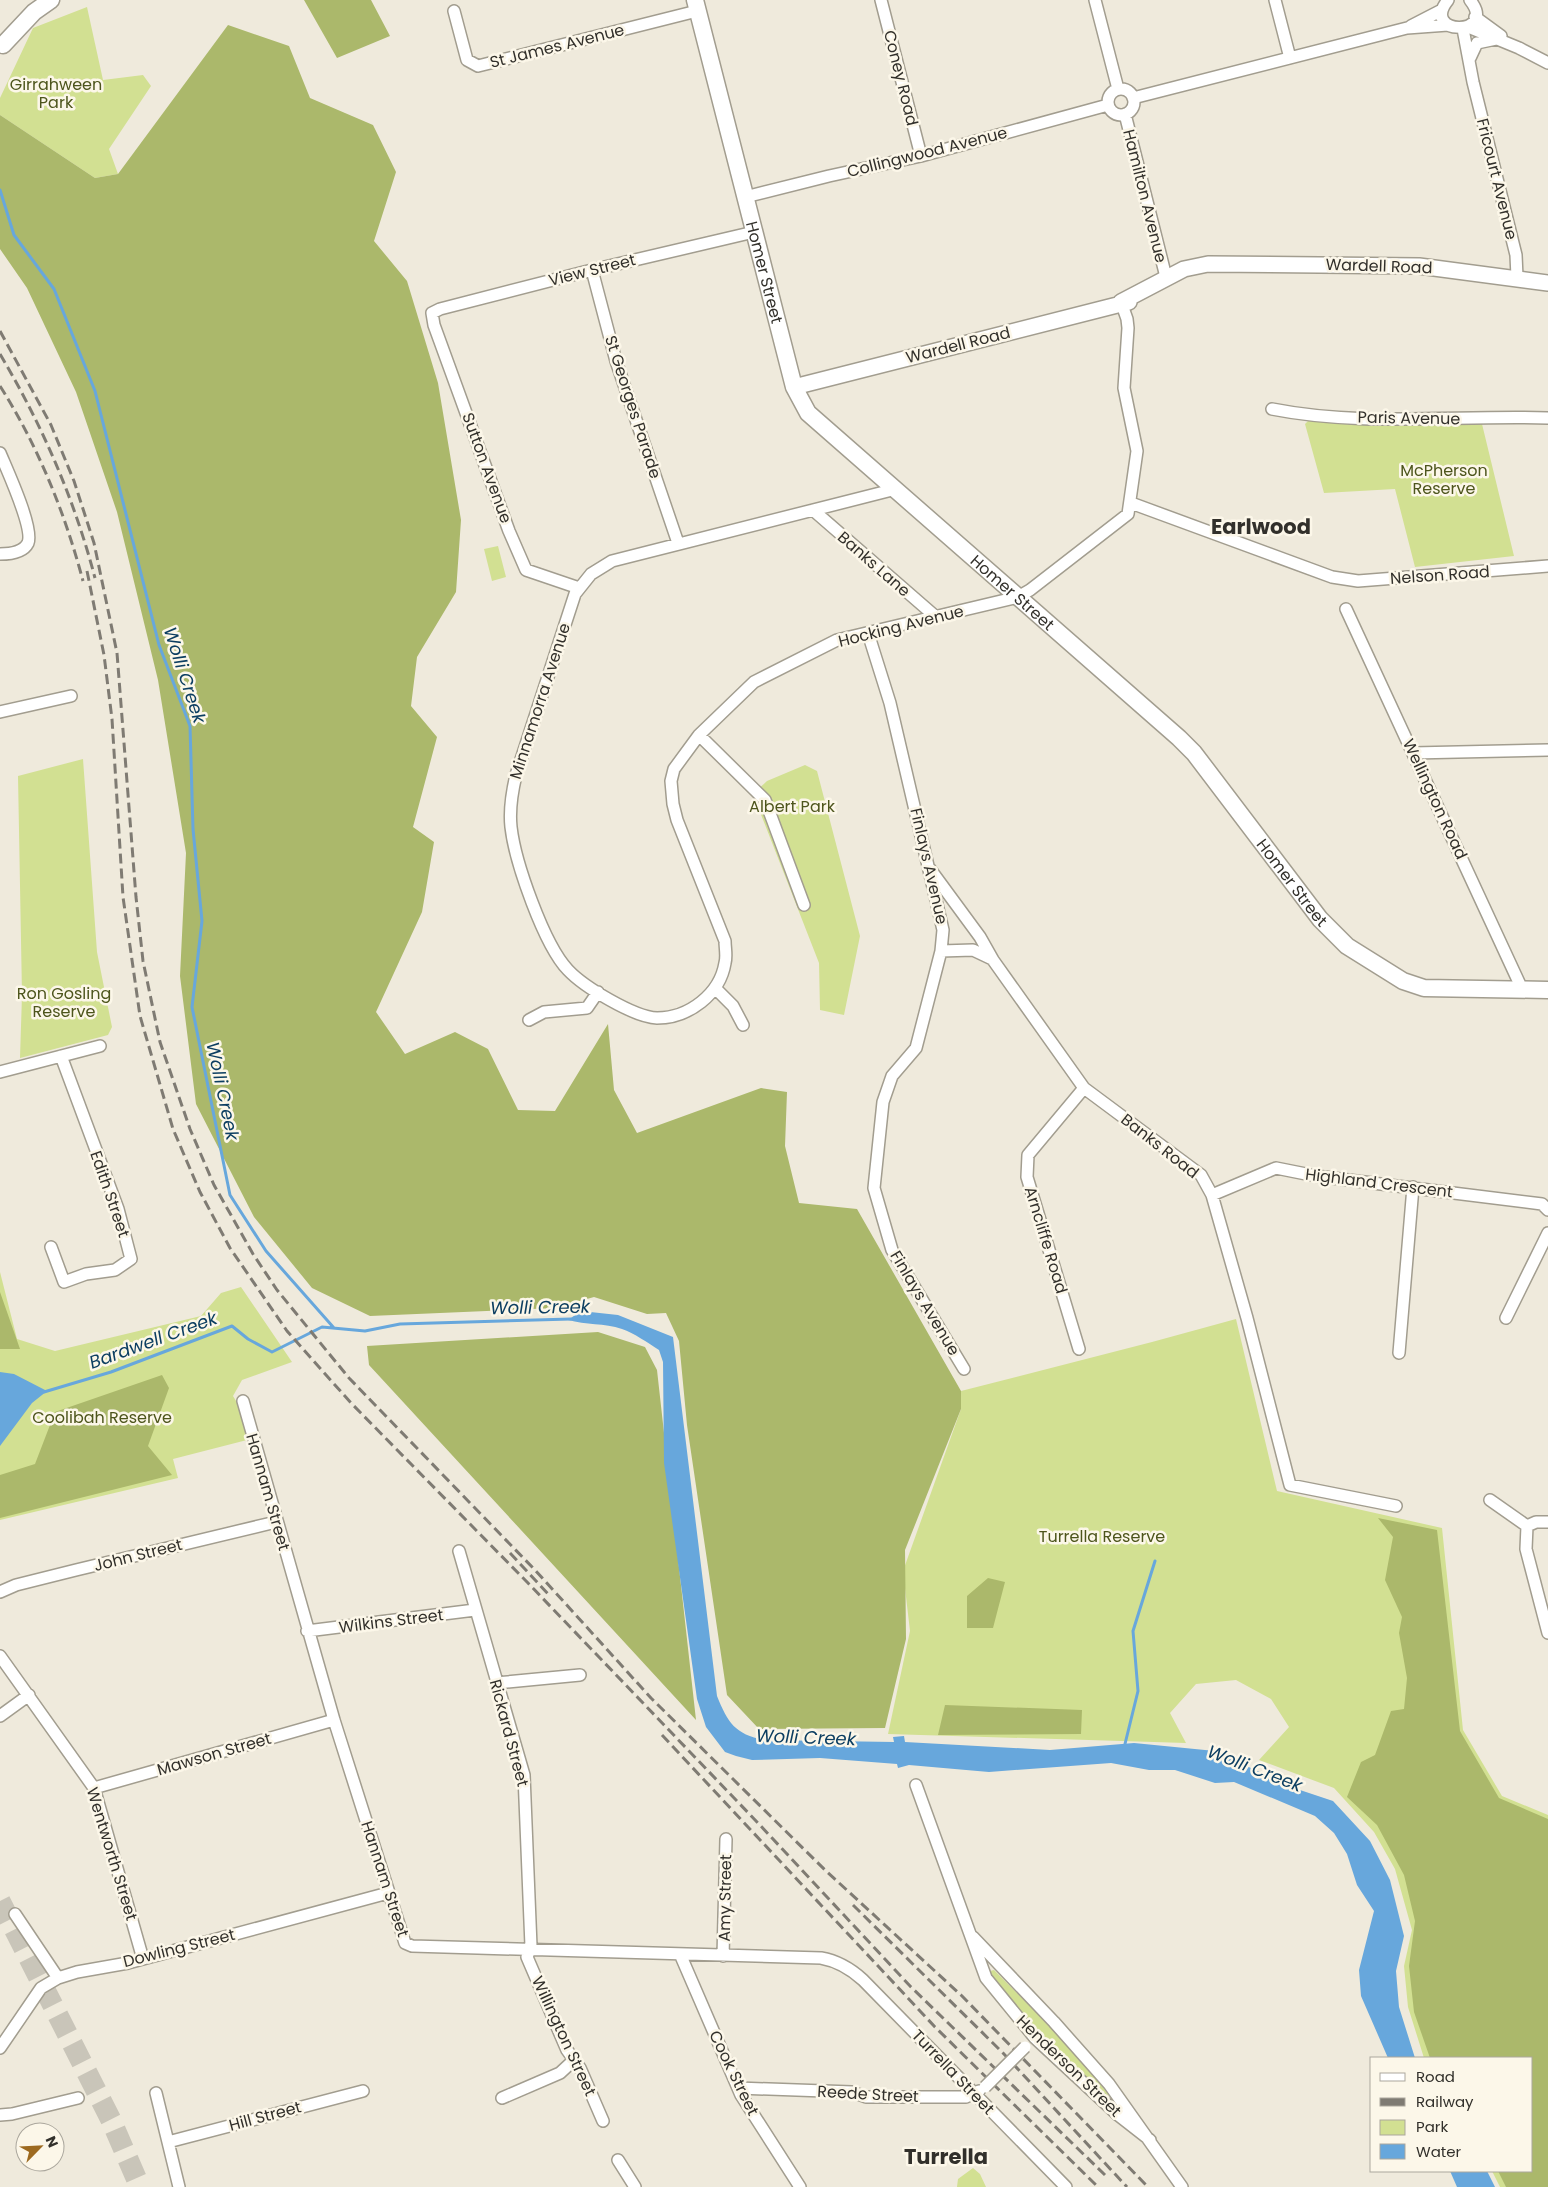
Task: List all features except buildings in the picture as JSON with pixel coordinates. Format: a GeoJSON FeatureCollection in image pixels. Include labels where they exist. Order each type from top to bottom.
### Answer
{"type":"FeatureCollection","features":[{"type":"Feature","properties":{"kind":"main road"},"geometry":{"type":"LineString","coordinates":[[2,47],[13,26],[31,0]]}},
{"type":"Feature","properties":{"kind":"main road"},"geometry":{"type":"LineString","coordinates":[[2,47],[34,12],[49,0]]}},
{"type":"Feature","properties":{"kind":"main road","name":"Homer Street"},"geometry":{"type":"LineString","coordinates":[[696,6],[794,387],[801,403],[817,422],[896,489],[1184,743],[1320,919],[1347,946],[1403,981],[1424,988],[1548,990]]}},
{"type":"Feature","properties":{"kind":"street","name":"Coney Road"},"geometry":{"type":"LineString","coordinates":[[881,0],[921,156]]}},
{"type":"Feature","properties":{"kind":"street"},"geometry":{"type":"LineString","coordinates":[[1095,0],[1118,90]]}},
{"type":"Feature","properties":{"kind":"street"},"geometry":{"type":"LineString","coordinates":[[1275,0],[1290,58]]}},
{"type":"Feature","properties":{"kind":"street"},"geometry":{"type":"LineString","coordinates":[[1462,25],[1474,2]]}},
{"type":"Feature","properties":{"kind":"street"},"geometry":{"type":"LineString","coordinates":[[1408,28],[1445,4]]}},
{"type":"Feature","properties":{"kind":"street"},"geometry":{"type":"LineString","coordinates":[[1445,4],[1442,16],[1519,48]]}},
{"type":"Feature","properties":{"kind":"street","name":"St James Avenue"},"geometry":{"type":"LineString","coordinates":[[454,11],[467,60],[478,66],[696,6]]}},
{"type":"Feature","properties":{"kind":"street"},"geometry":{"type":"LineString","coordinates":[[1133,98],[1408,28],[1462,25],[1519,48],[1548,63]]}},
{"type":"Feature","properties":{"kind":"street","name":"Fricourt Avenue"},"geometry":{"type":"LineString","coordinates":[[1462,25],[1473,82]]}},
{"type":"Feature","properties":{"kind":"street","name":"Fricourt Avenue"},"geometry":{"type":"LineString","coordinates":[[1462,25],[1473,82],[1516,255],[1517,277]]}},
{"type":"Feature","properties":{"kind":"street"},"geometry":{"type":"LineString","coordinates":[[1470,61],[1472,50],[1477,43],[1498,39]]}},
{"type":"Feature","properties":{"kind":"street"},"geometry":{"type":"LineString","coordinates":[[1118,90],[1126,90],[1133,98],[1131,110],[1124,114],[1116,114],[1108,105],[1109,97],[1118,90]]}},
{"type":"Feature","properties":{"kind":"street","name":"Collingwood Avenue"},"geometry":{"type":"LineString","coordinates":[[746,197],[829,176],[921,156],[1108,105]]}},
{"type":"Feature","properties":{"kind":"street","name":"Hamilton Avenue"},"geometry":{"type":"LineString","coordinates":[[1124,114],[1166,278]]}},
{"type":"Feature","properties":{"kind":"street","name":"View Street"},"geometry":{"type":"LineString","coordinates":[[432,313],[440,309],[592,270],[754,232]]}},
{"type":"Feature","properties":{"kind":"street","name":"Wardell Road"},"geometry":{"type":"LineString","coordinates":[[794,387],[1121,302],[1136,301],[1208,264]]}},
{"type":"Feature","properties":{"kind":"street","name":"Wardell Road"},"geometry":{"type":"LineString","coordinates":[[1121,302],[1184,269],[1208,264],[1419,266],[1548,282]]}},
{"type":"Feature","properties":{"kind":"street","name":"St Georges Parade"},"geometry":{"type":"LineString","coordinates":[[592,270],[616,361],[678,543]]}},
{"type":"Feature","properties":{"kind":"street"},"geometry":{"type":"LineString","coordinates":[[1121,302],[1128,328],[1124,388],[1137,450],[1131,503]]}},
{"type":"Feature","properties":{"kind":"street","name":"Sutton Avenue"},"geometry":{"type":"LineString","coordinates":[[432,313],[434,325],[509,530],[526,570],[579,588]]}},
{"type":"Feature","properties":{"kind":"street","name":"Paris Avenue"},"geometry":{"type":"LineString","coordinates":[[1272,408],[1325,416],[1426,420],[1548,418]]}},
{"type":"Feature","properties":{"kind":"street"},"geometry":{"type":"LineString","coordinates":[[0,453],[15,489],[30,534],[27,544],[21,551],[0,554]]}},
{"type":"Feature","properties":{"kind":"street","name":"Minnamorra Avenue"},"geometry":{"type":"LineString","coordinates":[[716,989],[682,1013],[656,1018],[639,1013],[598,992],[569,972],[552,950],[516,854],[511,825],[511,798],[516,775],[570,608],[579,588],[591,574],[612,561],[896,489]]}},
{"type":"Feature","properties":{"kind":"street","name":"Nelson Road"},"geometry":{"type":"LineString","coordinates":[[1131,503],[1285,562],[1332,577],[1358,581],[1548,566]]}},
{"type":"Feature","properties":{"kind":"street","name":"Hocking Avenue"},"geometry":{"type":"LineString","coordinates":[[716,989],[726,961],[725,941],[677,820],[671,781],[674,769],[698,735],[754,682],[837,640],[1018,597],[1030,590],[1128,514],[1131,503]]}},
{"type":"Feature","properties":{"kind":"street","name":"Banks Lane"},"geometry":{"type":"LineString","coordinates":[[813,510],[936,617]]}},
{"type":"Feature","properties":{"kind":"street","name":"Wellington Road"},"geometry":{"type":"LineString","coordinates":[[1346,609],[1522,990]]}},
{"type":"Feature","properties":{"kind":"street","name":"Finlays Avenue"},"geometry":{"type":"LineString","coordinates":[[868,633],[890,702],[943,930],[941,951],[916,1048],[892,1076],[883,1102],[874,1188],[892,1250],[964,1369]]}},
{"type":"Feature","properties":{"kind":"street"},"geometry":{"type":"LineString","coordinates":[[0,712],[71,696]]}},
{"type":"Feature","properties":{"kind":"street"},"geometry":{"type":"LineString","coordinates":[[698,735],[765,800],[804,905]]}},
{"type":"Feature","properties":{"kind":"street"},"geometry":{"type":"LineString","coordinates":[[1414,753],[1548,750]]}},
{"type":"Feature","properties":{"kind":"street","name":"Banks Road"},"geometry":{"type":"LineString","coordinates":[[930,869],[980,936],[993,960],[1084,1088],[1201,1175],[1212,1195],[1247,1318],[1290,1486],[1396,1506]]}},
{"type":"Feature","properties":{"kind":"street"},"geometry":{"type":"LineString","coordinates":[[941,951],[973,950],[993,960]]}},
{"type":"Feature","properties":{"kind":"street"},"geometry":{"type":"LineString","coordinates":[[716,989],[733,1006],[743,1025]]}},
{"type":"Feature","properties":{"kind":"street"},"geometry":{"type":"LineString","coordinates":[[530,1020],[544,1012],[587,1008],[598,992]]}},
{"type":"Feature","properties":{"kind":"street"},"geometry":{"type":"LineString","coordinates":[[0,1072],[100,1046]]}},
{"type":"Feature","properties":{"kind":"street","name":"Edith Street"},"geometry":{"type":"LineString","coordinates":[[51,1247],[64,1282],[86,1274],[115,1270],[131,1259],[118,1209],[61,1056]]}},
{"type":"Feature","properties":{"kind":"street","name":"Arncliffe Road"},"geometry":{"type":"LineString","coordinates":[[1079,1349],[1027,1177],[1028,1155],[1084,1088]]}},
{"type":"Feature","properties":{"kind":"street","name":"Highland Crescent"},"geometry":{"type":"LineString","coordinates":[[1212,1195],[1276,1168],[1316,1176],[1542,1204],[1548,1210]]}},
{"type":"Feature","properties":{"kind":"street"},"geometry":{"type":"LineString","coordinates":[[1399,1353],[1413,1187]]}},
{"type":"Feature","properties":{"kind":"street"},"geometry":{"type":"LineString","coordinates":[[1506,1318],[1548,1233]]}},
{"type":"Feature","properties":{"kind":"street","name":"Hannam Street"},"geometry":{"type":"LineString","coordinates":[[242,1401],[334,1720],[402,1938],[408,1945],[821,1958],[836,1962]]}},
{"type":"Feature","properties":{"kind":"street"},"geometry":{"type":"LineString","coordinates":[[1490,1500],[1527,1526]]}},
{"type":"Feature","properties":{"kind":"street","name":"John Street"},"geometry":{"type":"LineString","coordinates":[[0,1592],[76,1570],[276,1522]]}},
{"type":"Feature","properties":{"kind":"street"},"geometry":{"type":"LineString","coordinates":[[1527,1526],[1536,1522],[1548,1522]]}},
{"type":"Feature","properties":{"kind":"street"},"geometry":{"type":"LineString","coordinates":[[1527,1526],[1526,1549],[1548,1633]]}},
{"type":"Feature","properties":{"kind":"street","name":"Rickard Street"},"geometry":{"type":"LineString","coordinates":[[459,1551],[524,1775],[530,1950]]}},
{"type":"Feature","properties":{"kind":"street","name":"Wilkins Street"},"geometry":{"type":"LineString","coordinates":[[307,1631],[476,1610]]}},
{"type":"Feature","properties":{"kind":"street","name":"Wentworth Street"},"geometry":{"type":"LineString","coordinates":[[0,1656],[94,1788],[143,1959]]}},
{"type":"Feature","properties":{"kind":"street"},"geometry":{"type":"LineString","coordinates":[[496,1683],[580,1675]]}},
{"type":"Feature","properties":{"kind":"street"},"geometry":{"type":"LineString","coordinates":[[0,1716],[28,1695]]}},
{"type":"Feature","properties":{"kind":"street","name":"Mawson Street"},"geometry":{"type":"LineString","coordinates":[[94,1788],[334,1720]]}},
{"type":"Feature","properties":{"kind":"street","name":"Henderson Street"},"geometry":{"type":"LineString","coordinates":[[916,1785],[986,1978],[1035,2038],[1118,2115],[1150,2140]]}},
{"type":"Feature","properties":{"kind":"street","name":"Amy Street"},"geometry":{"type":"LineString","coordinates":[[723,1956],[726,1840]]}},
{"type":"Feature","properties":{"kind":"street","name":"Dowling Street"},"geometry":{"type":"LineString","coordinates":[[0,2048],[42,1988],[58,1978],[77,1972],[143,1959],[388,1893]]}},
{"type":"Feature","properties":{"kind":"street"},"geometry":{"type":"LineString","coordinates":[[15,1914],[58,1978]]}},
{"type":"Feature","properties":{"kind":"street","name":"Henderson Street"},"geometry":{"type":"LineString","coordinates":[[968,1932],[1049,2016],[1109,2084],[1182,2187]]}},
{"type":"Feature","properties":{"kind":"street","name":"Willington Street"},"geometry":{"type":"LineString","coordinates":[[530,1950],[528,1957],[567,2050],[580,2068],[604,2121]]}},
{"type":"Feature","properties":{"kind":"street","name":"Cook Street"},"geometry":{"type":"LineString","coordinates":[[680,1954],[738,2088],[797,2186]]}},
{"type":"Feature","properties":{"kind":"street","name":"Turrella Street"},"geometry":{"type":"LineString","coordinates":[[836,1962],[856,1974],[979,2090],[1066,2187]]}},
{"type":"Feature","properties":{"kind":"street"},"geometry":{"type":"LineString","coordinates":[[979,2090],[1035,2038]]}},
{"type":"Feature","properties":{"kind":"street"},"geometry":{"type":"LineString","coordinates":[[502,2098],[560,2073],[574,2060]]}},
{"type":"Feature","properties":{"kind":"street","name":"Reede Street"},"geometry":{"type":"LineString","coordinates":[[738,2088],[852,2092],[866,2097],[966,2097],[979,2090]]}},
{"type":"Feature","properties":{"kind":"street","name":"Hill Street"},"geometry":{"type":"LineString","coordinates":[[168,2142],[363,2091]]}},
{"type":"Feature","properties":{"kind":"street"},"geometry":{"type":"LineString","coordinates":[[156,2093],[179,2187]]}},
{"type":"Feature","properties":{"kind":"street"},"geometry":{"type":"LineString","coordinates":[[0,2115],[12,2114],[78,2098]]}},
{"type":"Feature","properties":{"kind":"street"},"geometry":{"type":"LineString","coordinates":[[618,2160],[635,2187]]}},
{"type":"Feature","properties":{"kind":"green space"},"geometry":{"type":"Polygon","coordinates":[[[304,0],[371,0],[390,36],[337,58],[304,0]]]}},
{"type":"Feature","properties":{"kind":"green space","name":"Girrahween Park"},"geometry":{"type":"Polygon","coordinates":[[[87,7],[103,80],[143,75],[151,86],[109,149],[118,174],[95,178],[0,115],[0,98],[33,28],[87,7]]]}},
{"type":"Feature","properties":{"kind":"green space"},"geometry":{"type":"Polygon","coordinates":[[[228,25],[289,46],[310,98],[373,125],[396,172],[374,241],[407,281],[438,383],[461,520],[456,592],[417,657],[411,706],[437,737],[413,827],[434,842],[422,912],[376,1012],[405,1054],[455,1032],[488,1049],[518,1110],[555,1111],[608,1024],[614,1090],[637,1133],[761,1088],[787,1092],[785,1146],[799,1203],[857,1209],[961,1391],[961,1409],[905,1550],[906,1639],[885,1728],[759,1729],[727,1695],[687,1425],[679,1341],[666,1313],[647,1314],[594,1297],[555,1308],[370,1316],[312,1288],[254,1217],[196,1104],[180,976],[186,853],[158,680],[117,512],[76,392],[27,288],[0,249],[0,115],[95,178],[118,174],[228,25]]]}},
{"type":"Feature","properties":{"kind":"green space","name":"McPherson Reserve"},"geometry":{"type":"Polygon","coordinates":[[[1308,421],[1482,424],[1514,556],[1415,567],[1395,489],[1324,493],[1305,424],[1308,421]]]}},
{"type":"Feature","properties":{"kind":"green space"},"geometry":{"type":"Polygon","coordinates":[[[498,546],[506,577],[492,581],[484,549],[498,546]]]}},
{"type":"Feature","properties":{"kind":"green space","name":"Ron Gosling Reserve"},"geometry":{"type":"Polygon","coordinates":[[[83,759],[97,952],[112,1027],[108,1035],[20,1058],[22,995],[18,776],[83,759]]]}},
{"type":"Feature","properties":{"kind":"green space","name":"Albert Park"},"geometry":{"type":"Polygon","coordinates":[[[805,765],[817,771],[860,936],[844,1015],[820,1010],[819,963],[753,794],[767,781],[805,765]]]}},
{"type":"Feature","properties":{"kind":"green space","name":"Coolibah Reserve"},"geometry":{"type":"Polygon","coordinates":[[[0,1272],[17,1339],[55,1351],[201,1316],[221,1293],[241,1287],[292,1362],[242,1380],[233,1396],[244,1417],[247,1428],[247,1440],[173,1459],[178,1478],[0,1520],[0,1272]]]}},
{"type":"Feature","properties":{"kind":"green space"},"geometry":{"type":"Polygon","coordinates":[[[0,1292],[20,1349],[0,1349],[0,1292]]]}},
{"type":"Feature","properties":{"kind":"green space","name":"Turrella Reserve"},"geometry":{"type":"Polygon","coordinates":[[[1236,1319],[1277,1491],[1442,1528],[1463,1730],[1502,1796],[1548,1815],[1548,2187],[1500,2187],[1492,2172],[1533,2172],[1533,2057],[1424,2057],[1408,2007],[1404,1966],[1412,1930],[1395,1869],[1374,1832],[1334,1788],[1259,1760],[1289,1727],[1271,1699],[1236,1680],[1196,1684],[1170,1713],[1186,1743],[888,1734],[910,1631],[903,1571],[961,1409],[961,1391],[1236,1319]]]}},
{"type":"Feature","properties":{"kind":"green space"},"geometry":{"type":"Polygon","coordinates":[[[598,1332],[645,1347],[657,1370],[696,1720],[369,1365],[367,1346],[598,1332]]]}},
{"type":"Feature","properties":{"kind":"green space"},"geometry":{"type":"Polygon","coordinates":[[[162,1375],[169,1388],[148,1446],[172,1475],[0,1518],[0,1475],[35,1464],[55,1412],[162,1375]]]}},
{"type":"Feature","properties":{"kind":"green space"},"geometry":{"type":"Polygon","coordinates":[[[1378,1518],[1437,1530],[1460,1731],[1499,1798],[1548,1819],[1548,2187],[1506,2187],[1498,2172],[1533,2172],[1533,2057],[1430,2057],[1414,2012],[1409,1966],[1415,1921],[1404,1875],[1377,1825],[1347,1797],[1361,1762],[1375,1755],[1391,1711],[1404,1709],[1407,1678],[1399,1633],[1402,1617],[1385,1580],[1393,1537],[1378,1518]]]}},
{"type":"Feature","properties":{"kind":"green space"},"geometry":{"type":"Polygon","coordinates":[[[988,1578],[1005,1582],[993,1628],[967,1628],[967,1596],[988,1578]]]}},
{"type":"Feature","properties":{"kind":"green space"},"geometry":{"type":"Polygon","coordinates":[[[945,1705],[1082,1710],[1081,1734],[938,1735],[945,1705]]]}},
{"type":"Feature","properties":{"kind":"green space"},"geometry":{"type":"Polygon","coordinates":[[[994,1970],[1066,2042],[1109,2095],[1106,2098],[1036,2030],[990,1975],[990,1971],[994,1970]]]}},
{"type":"Feature","properties":{"kind":"green space"},"geometry":{"type":"Polygon","coordinates":[[[973,2168],[980,2174],[986,2187],[957,2187],[958,2179],[973,2168]]]}},
{"type":"Feature","properties":{"kind":"water"},"geometry":{"type":"Polygon","coordinates":[[[581,1311],[618,1315],[673,1337],[717,1696],[729,1720],[739,1731],[764,1740],[894,1742],[893,1737],[904,1736],[905,1742],[1050,1750],[1134,1743],[1215,1751],[1291,1787],[1333,1801],[1370,1841],[1390,1880],[1404,1936],[1396,1971],[1399,2007],[1415,2057],[1388,2057],[1361,1996],[1359,1970],[1374,1911],[1357,1885],[1347,1854],[1334,1833],[1315,1816],[1234,1782],[1215,1783],[1175,1770],[1149,1770],[1111,1763],[989,1772],[909,1765],[898,1768],[897,1764],[820,1758],[752,1760],[725,1752],[706,1727],[697,1699],[664,1463],[663,1362],[659,1350],[641,1338],[615,1327],[568,1320],[581,1311]]]}},
{"type":"Feature","properties":{"kind":"water"},"geometry":{"type":"Polygon","coordinates":[[[0,1372],[14,1374],[47,1391],[32,1403],[0,1446],[0,1372]]]}},
{"type":"Feature","properties":{"kind":"water"},"geometry":{"type":"Polygon","coordinates":[[[1450,2172],[1488,2172],[1495,2187],[1457,2187],[1450,2172]]]}},
{"type":"Feature","properties":{"kind":"waterway","name":"Wolli Creek"},"geometry":{"type":"LineString","coordinates":[[0,190],[14,235],[54,289],[95,391],[159,645],[190,726],[193,829],[202,921],[192,1007],[230,1195],[266,1251],[334,1328]]}},
{"type":"Feature","properties":{"kind":"waterway","name":"Bardwell Creek"},"geometry":{"type":"LineString","coordinates":[[44,1392],[111,1372],[232,1326],[248,1339],[272,1352],[322,1327],[365,1331],[400,1324],[571,1319]]}},
{"type":"Feature","properties":{"kind":"waterway"},"geometry":{"type":"LineString","coordinates":[[1124,1748],[1138,1691],[1133,1631],[1155,1561]]}},
{"type":"Feature","properties":{"kind":"tunnel"},"geometry":{"type":"LineString","coordinates":[[0,1901],[111,2120],[140,2187]]}},
{"type":"Feature","properties":{"kind":"railway"},"geometry":{"type":"LineString","coordinates":[[0,331],[51,425],[74,481],[94,543],[117,653],[136,897],[143,961],[160,1042],[190,1129],[214,1185],[253,1254],[277,1290],[349,1378],[535,1570],[651,1698],[825,1870],[962,1996],[1148,2187]]}},
{"type":"Feature","properties":{"kind":"railway"},"geometry":{"type":"LineString","coordinates":[[0,354],[30,408],[67,491],[87,548],[95,578]]}},
{"type":"Feature","properties":{"kind":"railway"},"geometry":{"type":"LineString","coordinates":[[0,386],[26,432],[49,480],[68,530],[83,581]]}},
{"type":"Feature","properties":{"kind":"railway"},"geometry":{"type":"LineString","coordinates":[[87,571],[104,655],[112,719],[123,897],[140,1016],[173,1129],[200,1192],[230,1248],[287,1331],[351,1403],[528,1583],[758,1823],[911,1987],[1105,2175]]}},
{"type":"Feature","properties":{"kind":"railway"},"geometry":{"type":"LineString","coordinates":[[510,1553],[549,1595]]}},
{"type":"Feature","properties":{"kind":"railway"},"geometry":{"type":"LineString","coordinates":[[662,1735],[935,2027],[1098,2187]]}},
{"type":"Feature","properties":{"kind":"railway"},"geometry":{"type":"LineString","coordinates":[[853,1905],[1003,2053],[1127,2187]]}},
{"type":"Feature","properties":{"kind":"district","name":"Earlwood"},"geometry":{"type":"Point","coordinates":[1261,526]}},
{"type":"Feature","properties":{"kind":"district","name":"Turrella"},"geometry":{"type":"Point","coordinates":[946,2156]}}]}
